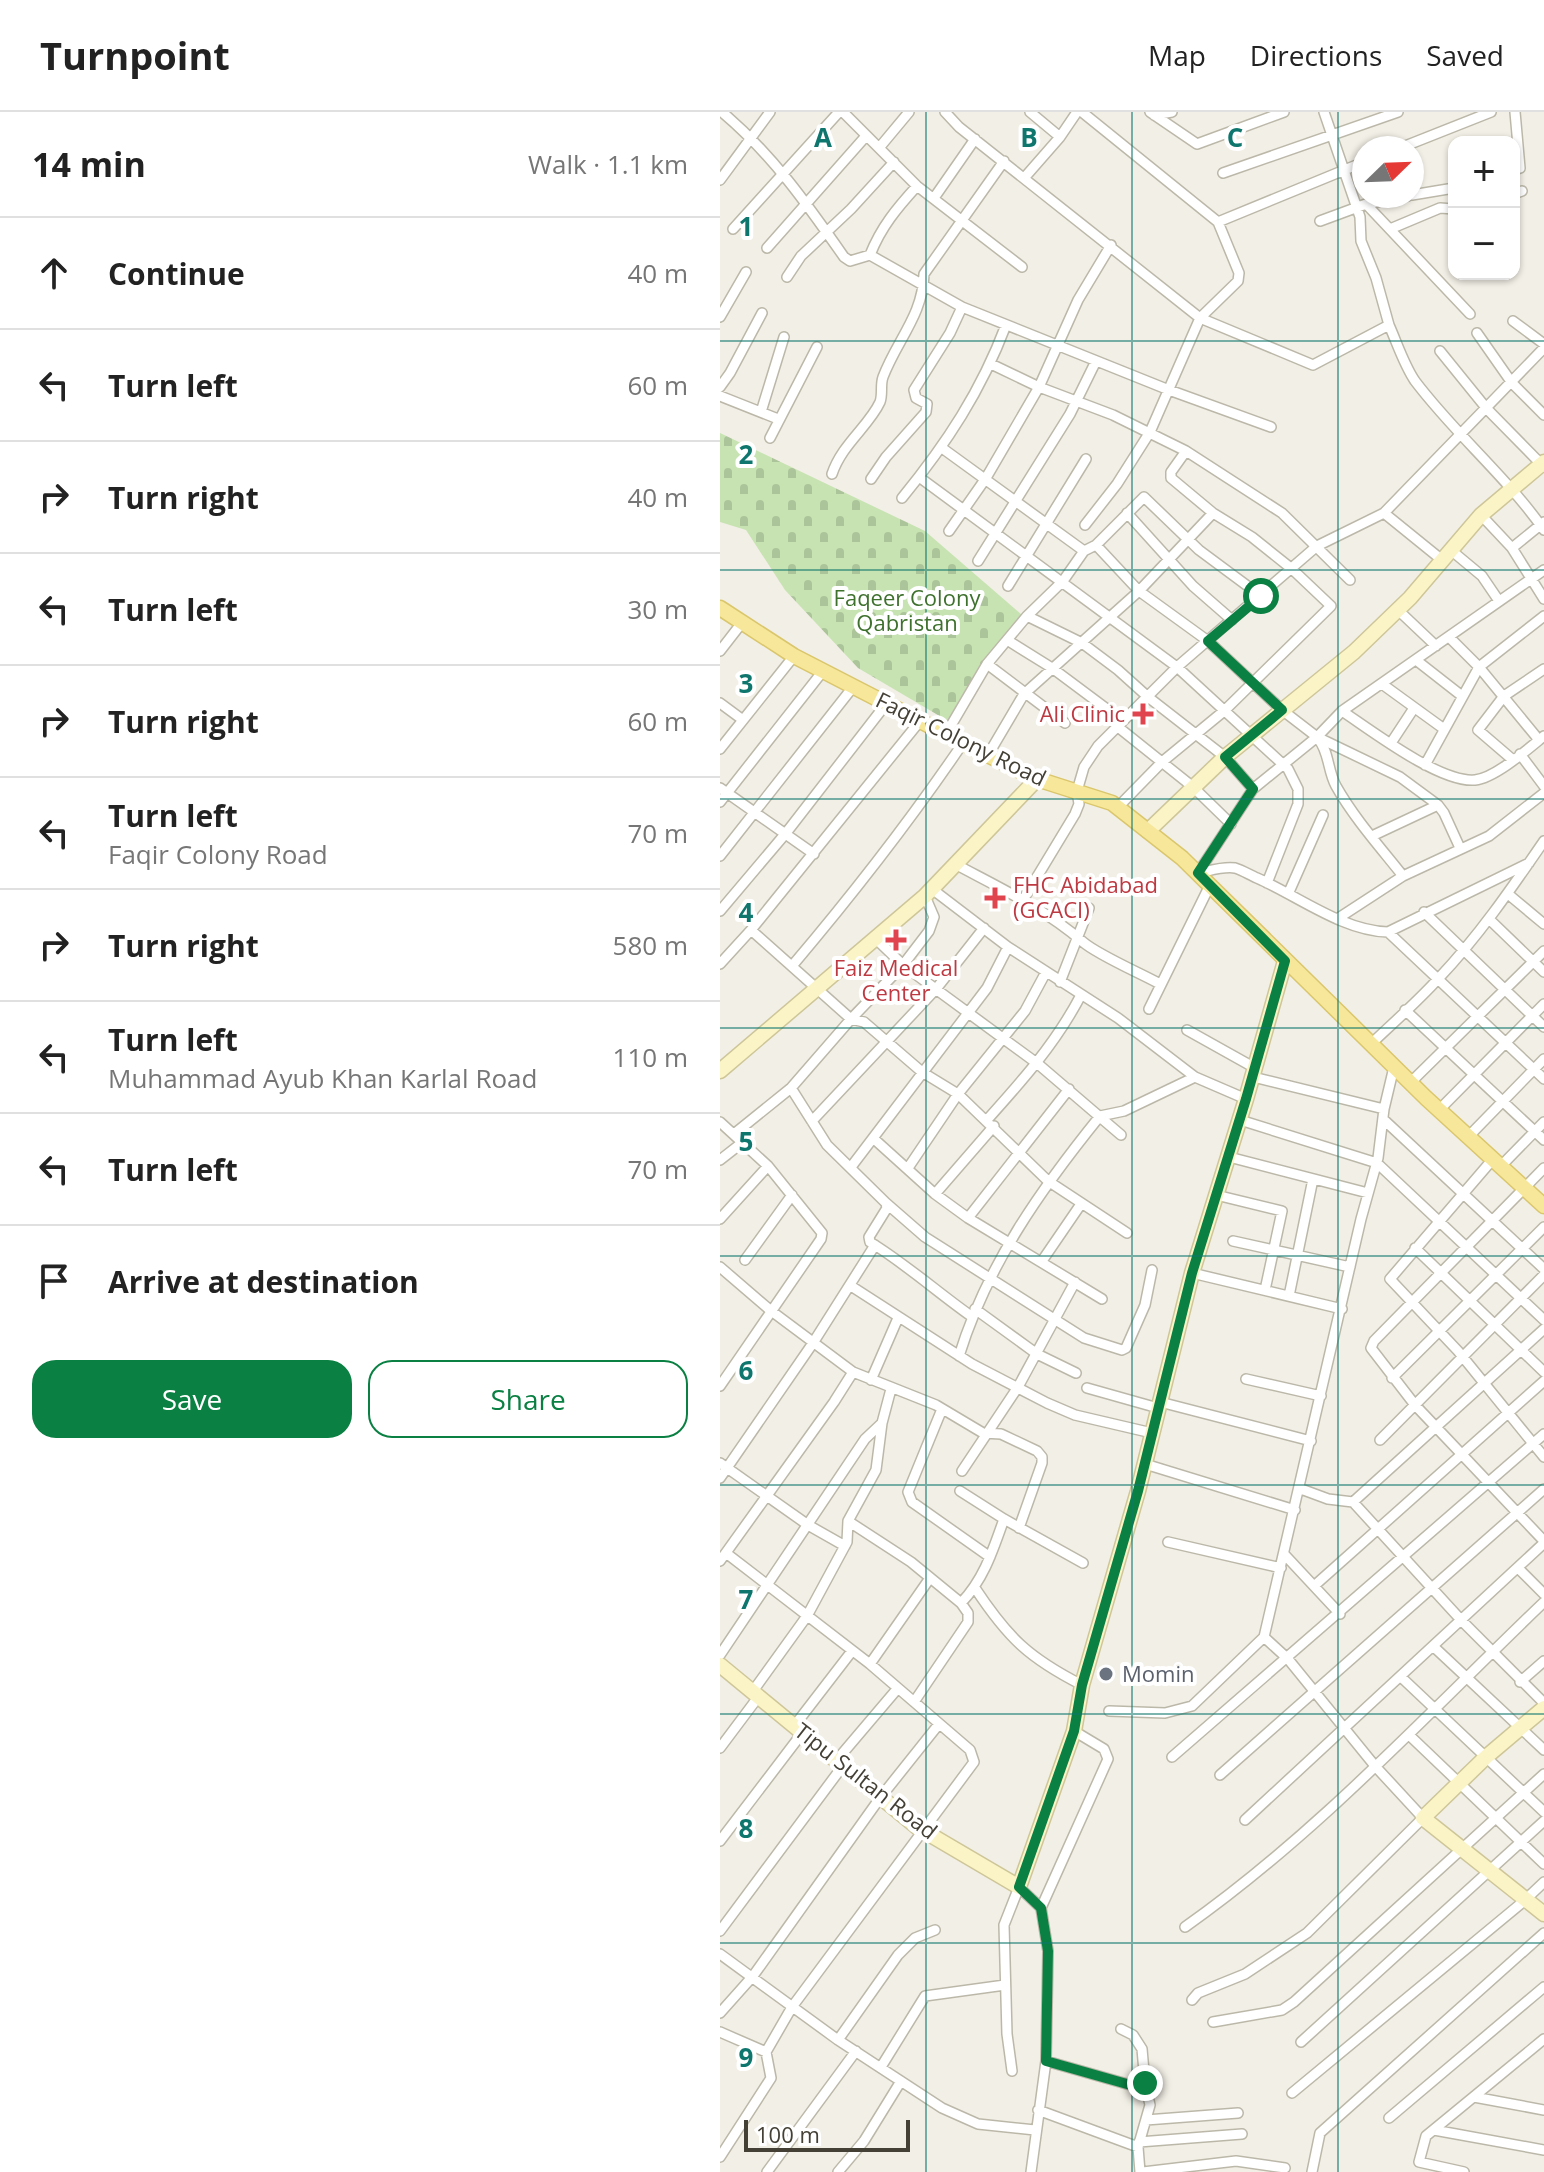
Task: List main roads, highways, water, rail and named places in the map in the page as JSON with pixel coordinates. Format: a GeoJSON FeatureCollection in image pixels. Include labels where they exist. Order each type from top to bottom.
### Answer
{"type":"FeatureCollection","features":[{"type":"Feature","properties":{"kind":"main road"},"geometry":{"type":"LineString","coordinates":[[1148,831],[1225,757],[1354,652],[1398,610],[1481,515],[1543,464]]}},
{"type":"Feature","properties":{"kind":"main road","name":"Faqir Colony Road"},"geometry":{"type":"LineString","coordinates":[[720,608],[794,656],[963,743],[1037,779],[1118,807],[1198,873],[1410,1083],[1544,1206]]}},
{"type":"Feature","properties":{"kind":"main road"},"geometry":{"type":"LineString","coordinates":[[720,1071],[928,892],[1037,779]]}},
{"type":"Feature","properties":{"kind":"main road","name":"Tipu Sultan Road"},"geometry":{"type":"LineString","coordinates":[[720,1665],[923,1830],[1019,1887],[1074,1731],[1082,1685],[1145,1464],[1192,1273],[1285,961]]}},
{"type":"Feature","properties":{"kind":"main road"},"geometry":{"type":"LineString","coordinates":[[1544,1706],[1423,1818],[1544,1914]]}},
{"type":"Feature","properties":{"kind":"place","name":"Ali Clinic"},"geometry":{"type":"Point","coordinates":[1143,714]}},
{"type":"Feature","properties":{"kind":"place","name":"FHC Abidabad (GCACI)"},"geometry":{"type":"Point","coordinates":[995,898]}},
{"type":"Feature","properties":{"kind":"place","name":"Faiz Medical Center"},"geometry":{"type":"Point","coordinates":[896,940]}},
{"type":"Feature","properties":{"kind":"place","name":"Momin"},"geometry":{"type":"Point","coordinates":[1106,1674]}},
{"type":"Feature","properties":{"kind":"park label","name":"Faqeer Colony Qabristan"},"geometry":{"type":"Point","coordinates":[907,610]}}]}
